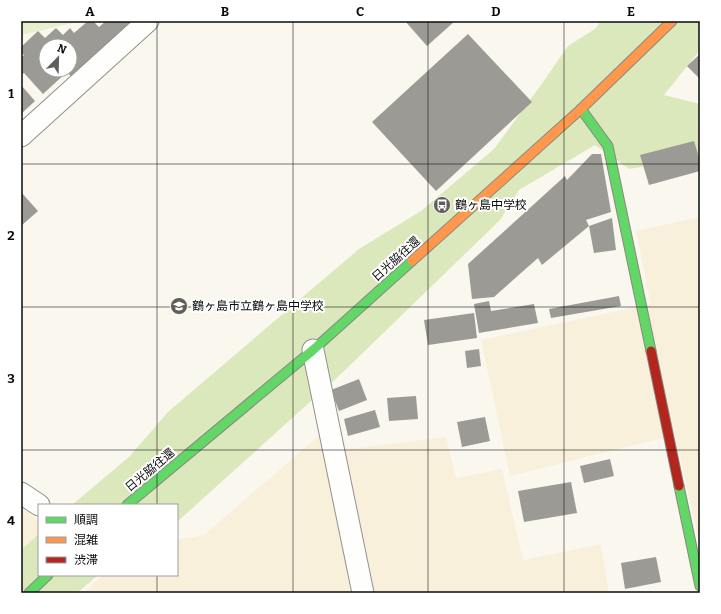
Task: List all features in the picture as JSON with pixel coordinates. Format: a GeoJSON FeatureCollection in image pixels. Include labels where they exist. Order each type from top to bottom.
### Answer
{"type":"FeatureCollection","features":[{"type":"Feature","properties":{"kind":"street"},"geometry":{"type":"LineString","coordinates":[[21,136],[148,21]]}},
{"type":"Feature","properties":{"kind":"street","name":"日光脇往還"},"geometry":{"type":"LineString","coordinates":[[128,504],[313,350],[581,109],[672,21]]}},
{"type":"Feature","properties":{"kind":"street"},"geometry":{"type":"LineString","coordinates":[[581,109],[608,146],[700,586]]}},
{"type":"Feature","properties":{"kind":"street"},"geometry":{"type":"LineString","coordinates":[[313,350],[363,593]]}},
{"type":"Feature","properties":{"kind":"street"},"geometry":{"type":"LineString","coordinates":[[21,493],[38,504]]}},
{"type":"Feature","properties":{"kind":"street"},"geometry":{"type":"LineString","coordinates":[[30,593],[47,576]]}},
{"type":"Feature","properties":{"kind":"shaded area"},"geometry":{"type":"Polygon","coordinates":[[[700,217],[700,545],[675,435],[510,476],[481,340],[651,304],[636,231],[700,217]]]}},
{"type":"Feature","properties":{"kind":"shaded area"},"geometry":{"type":"Polygon","coordinates":[[[329,427],[334,451],[446,437],[456,478],[502,469],[523,560],[601,544],[609,593],[83,593],[102,576],[178,576],[178,540],[204,535],[329,427]]]}},
{"type":"Feature","properties":{"kind":"shaded area"},"geometry":{"type":"Polygon","coordinates":[[[21,508],[38,520],[38,542],[21,557],[21,508]]]}},
{"type":"Feature","properties":{"kind":"green space"},"geometry":{"type":"Polygon","coordinates":[[[21,21],[78,21],[21,35],[21,21]]]}},
{"type":"Feature","properties":{"kind":"green space"},"geometry":{"type":"Polygon","coordinates":[[[601,21],[700,21],[700,50],[664,95],[700,104],[700,157],[629,169],[595,145],[519,190],[500,220],[342,373],[178,521],[178,504],[73,504],[130,456],[168,412],[359,249],[421,211],[494,149],[568,46],[595,29],[601,21]]]}},
{"type":"Feature","properties":{"kind":"green space"},"geometry":{"type":"Polygon","coordinates":[[[38,535],[38,576],[97,576],[77,593],[21,593],[21,550],[38,535]]]}},
{"type":"Feature","properties":{"kind":"building"},"geometry":{"type":"Polygon","coordinates":[[[88,21],[93,21],[99,27],[106,21],[142,21],[76,82],[72,78],[78,78],[78,38],[45,38],[56,28],[63,35],[70,28],[74,33],[88,21]]]}},
{"type":"Feature","properties":{"kind":"building"},"geometry":{"type":"Polygon","coordinates":[[[405,21],[455,21],[427,46],[405,21]]]}},
{"type":"Feature","properties":{"kind":"building"},"geometry":{"type":"Polygon","coordinates":[[[38,31],[45,38],[38,38],[38,78],[60,78],[43,94],[24,73],[21,75],[21,58],[24,55],[21,52],[21,47],[38,31]]]}},
{"type":"Feature","properties":{"kind":"building"},"geometry":{"type":"Polygon","coordinates":[[[468,34],[532,102],[436,191],[372,122],[468,34]]]}},
{"type":"Feature","properties":{"kind":"building"},"geometry":{"type":"Polygon","coordinates":[[[700,54],[700,79],[687,66],[700,54]]]}},
{"type":"Feature","properties":{"kind":"building"},"geometry":{"type":"Polygon","coordinates":[[[21,85],[35,101],[21,114],[21,85]]]}},
{"type":"Feature","properties":{"kind":"building"},"geometry":{"type":"Polygon","coordinates":[[[694,141],[700,161],[700,171],[649,185],[640,155],[694,141]]]}},
{"type":"Feature","properties":{"kind":"building"},"geometry":{"type":"Polygon","coordinates":[[[592,154],[601,154],[611,212],[586,220],[589,226],[542,265],[538,258],[494,297],[472,299],[468,264],[565,176],[567,180],[592,154]]]}},
{"type":"Feature","properties":{"kind":"building"},"geometry":{"type":"Polygon","coordinates":[[[21,192],[38,211],[21,226],[21,192]]]}},
{"type":"Feature","properties":{"kind":"building"},"geometry":{"type":"Polygon","coordinates":[[[612,218],[616,250],[594,253],[589,226],[612,218]]]}},
{"type":"Feature","properties":{"kind":"building"},"geometry":{"type":"Polygon","coordinates":[[[619,296],[621,306],[551,318],[549,309],[619,296]]]}},
{"type":"Feature","properties":{"kind":"building"},"geometry":{"type":"Polygon","coordinates":[[[489,301],[491,311],[534,304],[538,323],[479,333],[474,304],[489,301]]]}},
{"type":"Feature","properties":{"kind":"building"},"geometry":{"type":"Polygon","coordinates":[[[474,313],[477,338],[428,345],[424,320],[474,313]]]}},
{"type":"Feature","properties":{"kind":"building"},"geometry":{"type":"Polygon","coordinates":[[[479,349],[481,366],[467,368],[465,351],[479,349]]]}},
{"type":"Feature","properties":{"kind":"building"},"geometry":{"type":"Polygon","coordinates":[[[359,379],[367,400],[339,411],[331,390],[359,379]]]}},
{"type":"Feature","properties":{"kind":"building"},"geometry":{"type":"Polygon","coordinates":[[[416,396],[418,419],[389,421],[387,398],[416,396]]]}},
{"type":"Feature","properties":{"kind":"building"},"geometry":{"type":"Polygon","coordinates":[[[375,410],[380,427],[348,436],[344,419],[375,410]]]}},
{"type":"Feature","properties":{"kind":"building"},"geometry":{"type":"Polygon","coordinates":[[[485,417],[490,441],[462,447],[457,422],[485,417]]]}},
{"type":"Feature","properties":{"kind":"building"},"geometry":{"type":"Polygon","coordinates":[[[610,459],[614,476],[584,483],[580,466],[610,459]]]}},
{"type":"Feature","properties":{"kind":"building"},"geometry":{"type":"Polygon","coordinates":[[[571,482],[577,513],[524,522],[518,491],[571,482]]]}},
{"type":"Feature","properties":{"kind":"building"},"geometry":{"type":"Polygon","coordinates":[[[656,557],[661,582],[625,589],[621,563],[656,557]]]}},
{"type":"Feature","properties":{"kind":"traffic: fast"},"geometry":{"type":"LineString","coordinates":[[581,109],[608,146],[651,351]]}},
{"type":"Feature","properties":{"kind":"traffic: fast"},"geometry":{"type":"LineString","coordinates":[[128,504],[313,350],[412,261]]}},
{"type":"Feature","properties":{"kind":"traffic: fast"},"geometry":{"type":"LineString","coordinates":[[679,486],[700,586]]}},
{"type":"Feature","properties":{"kind":"traffic: fast"},"geometry":{"type":"LineString","coordinates":[[29,593],[47,576]]}},
{"type":"Feature","properties":{"kind":"traffic: slow"},"geometry":{"type":"LineString","coordinates":[[412,261],[581,109],[672,21]]}},
{"type":"Feature","properties":{"kind":"traffic: jam"},"geometry":{"type":"LineString","coordinates":[[651,351],[679,486]]}},
{"type":"Feature","properties":{"kind":"place","name":"鶴ヶ島中学校"},"geometry":{"type":"Point","coordinates":[442,205]}},
{"type":"Feature","properties":{"kind":"place","name":"鶴ヶ島市立鶴ヶ島中学校"},"geometry":{"type":"Point","coordinates":[179,306]}}]}
